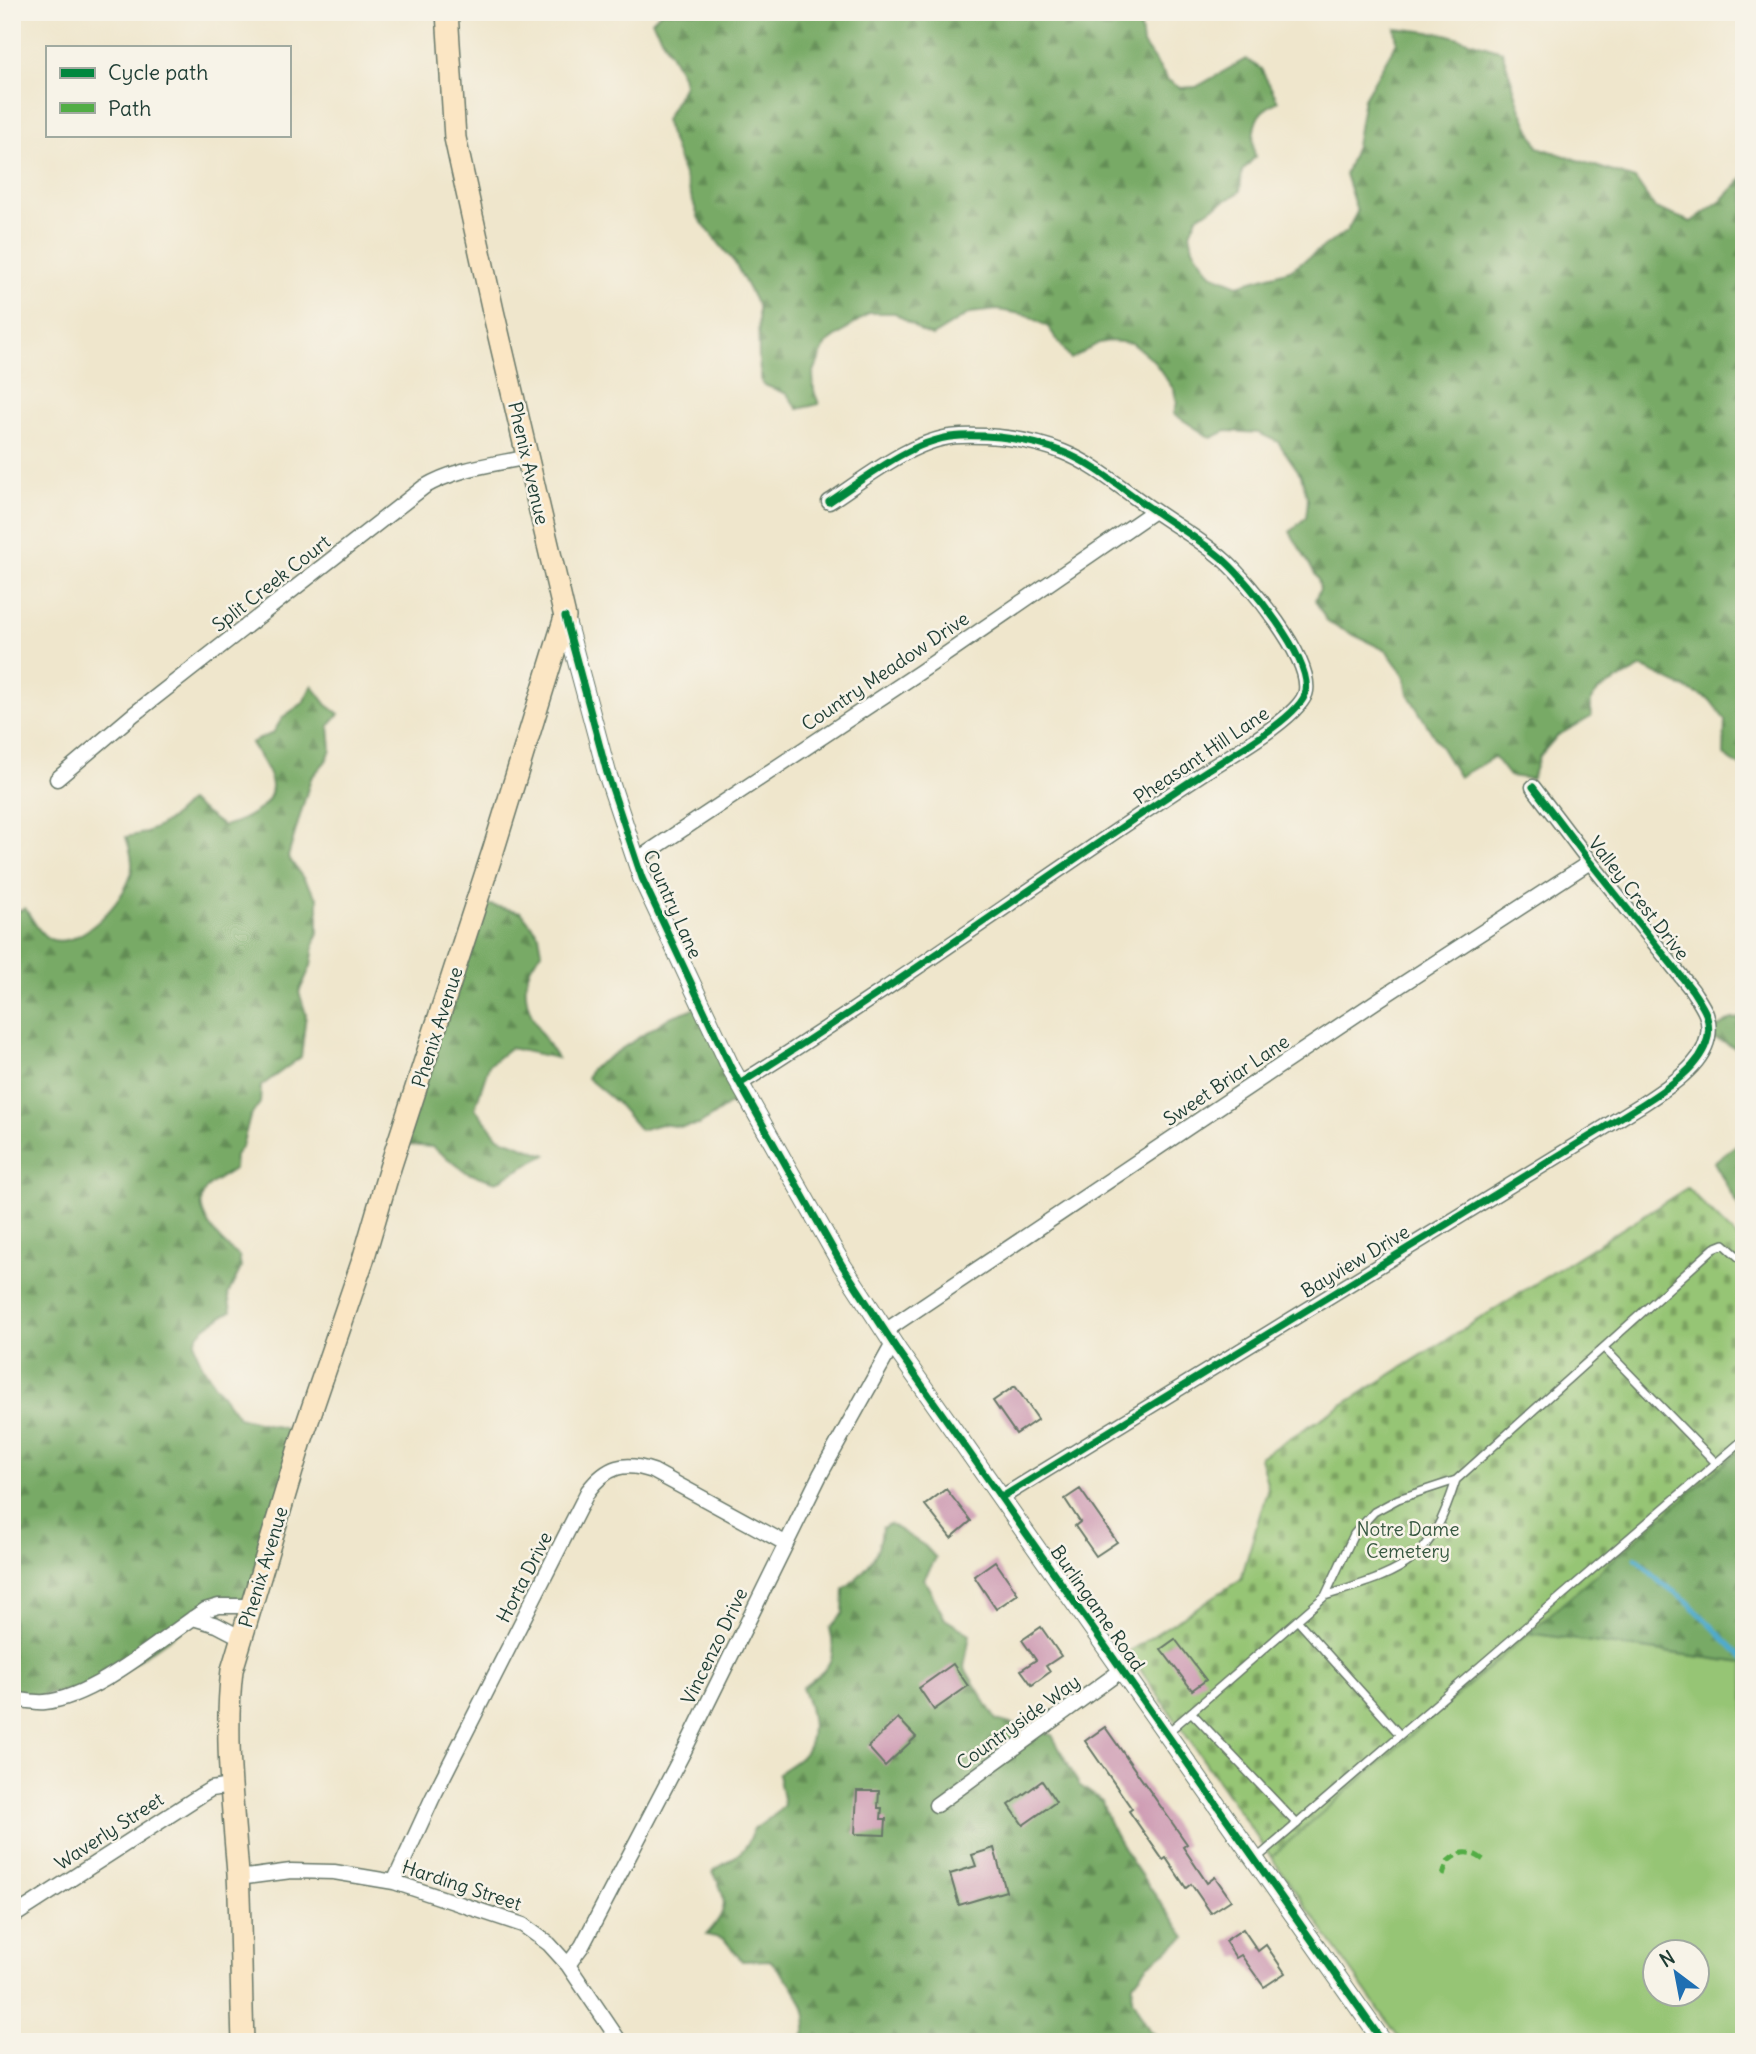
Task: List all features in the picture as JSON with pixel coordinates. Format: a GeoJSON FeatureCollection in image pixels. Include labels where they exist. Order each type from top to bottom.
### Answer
{"type":"FeatureCollection","features":[{"type":"Feature","properties":{"kind":"main road","name":"Phenix Avenue"},"geometry":{"type":"LineString","coordinates":[[243,2042],[238,1878],[230,1786],[229,1701],[232,1670],[301,1441],[363,1260],[565,617],[455,138],[447,12]]}},
{"type":"Feature","properties":{"kind":"street","name":"Pheasant Hill Lane"},"geometry":{"type":"LineString","coordinates":[[741,1083],[941,951],[1107,836],[1273,728],[1298,705],[1307,692],[1303,667],[1281,627],[1240,575],[1202,542],[1097,470],[1066,454],[1010,437],[956,436],[925,442],[829,502]]}},
{"type":"Feature","properties":{"kind":"street","name":"Split Creek Court"},"geometry":{"type":"LineString","coordinates":[[57,779],[134,714],[424,487],[461,470],[528,457]]}},
{"type":"Feature","properties":{"kind":"street","name":"Country Meadow Drive"},"geometry":{"type":"LineString","coordinates":[[635,861],[920,672],[1154,511]]}},
{"type":"Feature","properties":{"kind":"street","name":"Country Lane"},"geometry":{"type":"LineString","coordinates":[[565,617],[607,773],[635,861],[731,1068],[797,1186]]}},
{"type":"Feature","properties":{"kind":"street","name":"Valley Crest Drive"},"geometry":{"type":"LineString","coordinates":[[1533,787],[1692,990],[1706,1012],[1708,1035]]}},
{"type":"Feature","properties":{"kind":"street","name":"Sweet Briar Lane"},"geometry":{"type":"LineString","coordinates":[[889,1338],[1378,1000],[1590,862]]}},
{"type":"Feature","properties":{"kind":"street","name":"Bayview Drive"},"geometry":{"type":"LineString","coordinates":[[1002,1497],[1641,1105],[1672,1084],[1693,1065],[1708,1035]]}},
{"type":"Feature","properties":{"kind":"street","name":"Burlingame Road"},"geometry":{"type":"LineString","coordinates":[[797,1186],[842,1265],[889,1338],[1384,2042]]}},
{"type":"Feature","properties":{"kind":"street","name":"Vincenzo Drive"},"geometry":{"type":"LineString","coordinates":[[568,1965],[582,1946],[685,1749],[889,1338]]}},
{"type":"Feature","properties":{"kind":"street","name":"Horta Drive"},"geometry":{"type":"LineString","coordinates":[[394,1882],[432,1799],[588,1491],[598,1478],[615,1468],[632,1465],[653,1471],[785,1543]]}},
{"type":"Feature","properties":{"kind":"street"},"geometry":{"type":"LineString","coordinates":[[12,1699],[41,1702],[73,1694],[112,1674],[205,1610],[219,1606],[251,1606]]}},
{"type":"Feature","properties":{"kind":"street"},"geometry":{"type":"LineString","coordinates":[[193,1618],[217,1625],[242,1638]]}},
{"type":"Feature","properties":{"kind":"street","name":"Countryside Way"},"geometry":{"type":"LineString","coordinates":[[936,1805],[1122,1670]]}},
{"type":"Feature","properties":{"kind":"street","name":"Waverly Street"},"geometry":{"type":"LineString","coordinates":[[12,1917],[201,1794],[211,1789],[230,1786]]}},
{"type":"Feature","properties":{"kind":"street","name":"Harding Street"},"geometry":{"type":"LineString","coordinates":[[238,1878],[291,1871],[334,1872],[394,1882],[523,1925],[549,1944],[568,1965],[620,2042]]}},
{"type":"Feature","properties":{"kind":"lane"},"geometry":{"type":"LineString","coordinates":[[1325,1596],[1353,1534],[1374,1512],[1398,1499],[1456,1480],[1714,1248],[1724,1244],[1744,1262]]}},
{"type":"Feature","properties":{"kind":"lane"},"geometry":{"type":"LineString","coordinates":[[1604,1348],[1716,1463]]}},
{"type":"Feature","properties":{"kind":"lane"},"geometry":{"type":"LineString","coordinates":[[1256,1860],[1744,1439]]}},
{"type":"Feature","properties":{"kind":"lane"},"geometry":{"type":"LineString","coordinates":[[1167,1733],[1325,1596],[1398,1569],[1420,1554],[1439,1527],[1456,1480]]}},
{"type":"Feature","properties":{"kind":"lane"},"geometry":{"type":"LineString","coordinates":[[1297,1620],[1399,1735]]}},
{"type":"Feature","properties":{"kind":"lane"},"geometry":{"type":"LineString","coordinates":[[1191,1712],[1297,1824]]}},
{"type":"Feature","properties":{"kind":"green space"},"geometry":{"type":"Polygon","coordinates":[[[661,12],[1139,12],[1143,44],[1168,80],[1180,88],[1196,87],[1246,59],[1261,69],[1278,101],[1259,115],[1253,139],[1255,157],[1242,171],[1240,192],[1197,217],[1190,233],[1193,248],[1211,274],[1238,285],[1290,270],[1347,231],[1357,212],[1345,174],[1356,146],[1364,98],[1397,42],[1395,28],[1446,34],[1502,51],[1521,110],[1538,147],[1635,179],[1655,208],[1691,222],[1724,198],[1744,177],[1744,769],[1724,755],[1725,720],[1710,700],[1642,667],[1599,690],[1591,700],[1591,717],[1557,736],[1539,757],[1532,779],[1509,776],[1494,757],[1459,777],[1408,694],[1405,677],[1387,651],[1327,622],[1315,600],[1320,589],[1318,579],[1290,532],[1306,517],[1308,500],[1301,475],[1278,442],[1259,433],[1226,431],[1211,438],[1174,414],[1177,403],[1174,390],[1153,360],[1132,343],[1099,343],[1071,359],[1048,327],[1027,315],[998,310],[970,313],[932,336],[895,313],[869,313],[825,345],[813,374],[814,391],[819,404],[798,409],[787,394],[762,384],[758,307],[735,263],[699,219],[665,120],[684,85],[682,75],[652,21],[661,12]]]}},
{"type":"Feature","properties":{"kind":"green space"},"geometry":{"type":"Polygon","coordinates":[[[312,685],[327,705],[339,714],[329,726],[331,750],[326,761],[311,778],[288,857],[318,899],[318,933],[311,966],[299,992],[306,1014],[301,1057],[261,1086],[260,1103],[250,1117],[242,1146],[235,1155],[234,1169],[210,1185],[202,1197],[204,1216],[216,1235],[239,1256],[241,1268],[228,1294],[231,1311],[202,1331],[196,1339],[198,1357],[238,1417],[302,1433],[252,1600],[217,1605],[104,1684],[12,1701],[12,913],[25,908],[41,932],[53,940],[77,936],[101,919],[127,885],[132,865],[126,837],[145,833],[160,825],[189,801],[223,826],[258,810],[267,802],[272,786],[267,769],[251,743],[273,733],[283,717],[303,703],[312,685]]]}},
{"type":"Feature","properties":{"kind":"green space"},"geometry":{"type":"Polygon","coordinates":[[[476,902],[521,912],[539,935],[542,952],[532,965],[527,979],[528,1006],[557,1058],[510,1048],[489,1065],[475,1108],[498,1137],[546,1155],[496,1182],[468,1173],[432,1147],[398,1144],[476,902]]]}},
{"type":"Feature","properties":{"kind":"green space"},"geometry":{"type":"Polygon","coordinates":[[[701,1006],[746,1093],[699,1125],[682,1127],[661,1124],[640,1130],[617,1103],[587,1078],[591,1069],[670,1017],[701,1006]]]}},
{"type":"Feature","properties":{"kind":"green space"},"geometry":{"type":"Polygon","coordinates":[[[1744,1018],[1744,1051],[1710,1037],[1708,1033],[1732,1019],[1744,1018]]]}},
{"type":"Feature","properties":{"kind":"green space"},"geometry":{"type":"Polygon","coordinates":[[[1744,1139],[1744,1217],[1714,1162],[1744,1139]]]}},
{"type":"Feature","properties":{"kind":"green space","name":"Notre Dame Cemetery"},"geometry":{"type":"Polygon","coordinates":[[[1687,1188],[1744,1245],[1744,1446],[1271,1857],[1128,1652],[1241,1579],[1268,1487],[1260,1457],[1687,1188]]]}},
{"type":"Feature","properties":{"kind":"green space"},"geometry":{"type":"Polygon","coordinates":[[[1744,1446],[1744,1663],[1528,1633],[1744,1446]]]}},
{"type":"Feature","properties":{"kind":"green space"},"geometry":{"type":"Polygon","coordinates":[[[890,1524],[925,1546],[936,1558],[924,1579],[945,1619],[970,1634],[964,1667],[996,1720],[1052,1735],[1079,1785],[1102,1801],[1115,1834],[1126,1852],[1186,1937],[1148,1965],[1133,1984],[1132,1999],[1149,2030],[1161,2041],[1180,2042],[800,2042],[805,2031],[804,2009],[800,1998],[778,1968],[770,1960],[742,1961],[724,1939],[706,1935],[719,1919],[724,1905],[713,1871],[738,1855],[751,1838],[753,1830],[784,1805],[778,1773],[807,1750],[812,1733],[808,1705],[802,1688],[829,1664],[833,1649],[830,1628],[843,1613],[844,1589],[875,1556],[882,1528],[890,1524]]]}},
{"type":"Feature","properties":{"kind":"green space"},"geometry":{"type":"Polygon","coordinates":[[[1528,1633],[1744,1663],[1744,2042],[1402,2042],[1271,1857],[1528,1633]]]}},
{"type":"Feature","properties":{"kind":"building"},"geometry":{"type":"Polygon","coordinates":[[[1015,1386],[1038,1419],[1016,1434],[993,1401],[1015,1386]]]}},
{"type":"Feature","properties":{"kind":"building"},"geometry":{"type":"Polygon","coordinates":[[[946,1489],[971,1521],[951,1538],[925,1505],[946,1489]]]}},
{"type":"Feature","properties":{"kind":"building"},"geometry":{"type":"Polygon","coordinates":[[[1080,1489],[1117,1542],[1096,1556],[1075,1526],[1080,1522],[1065,1499],[1080,1489]]]}},
{"type":"Feature","properties":{"kind":"building"},"geometry":{"type":"Polygon","coordinates":[[[995,1561],[1018,1594],[996,1609],[974,1576],[995,1561]]]}},
{"type":"Feature","properties":{"kind":"building"},"geometry":{"type":"Polygon","coordinates":[[[1041,1627],[1061,1656],[1046,1666],[1050,1672],[1032,1685],[1021,1670],[1036,1660],[1022,1640],[1041,1627]]]}},
{"type":"Feature","properties":{"kind":"building"},"geometry":{"type":"Polygon","coordinates":[[[1175,1639],[1206,1680],[1192,1690],[1161,1649],[1175,1639]]]}},
{"type":"Feature","properties":{"kind":"building"},"geometry":{"type":"Polygon","coordinates":[[[953,1664],[968,1686],[934,1710],[919,1688],[953,1664]]]}},
{"type":"Feature","properties":{"kind":"building"},"geometry":{"type":"Polygon","coordinates":[[[898,1718],[916,1737],[885,1766],[868,1747],[898,1718]]]}},
{"type":"Feature","properties":{"kind":"building"},"geometry":{"type":"Polygon","coordinates":[[[1105,1727],[1187,1844],[1183,1847],[1207,1883],[1215,1877],[1231,1900],[1211,1913],[1191,1884],[1186,1888],[1166,1858],[1163,1860],[1085,1741],[1105,1727]]]}},
{"type":"Feature","properties":{"kind":"building"},"geometry":{"type":"Polygon","coordinates":[[[1042,1781],[1056,1802],[1023,1825],[1009,1805],[1042,1781]]]}},
{"type":"Feature","properties":{"kind":"building"},"geometry":{"type":"Polygon","coordinates":[[[857,1791],[879,1791],[878,1808],[882,1808],[881,1819],[886,1819],[885,1835],[855,1834],[857,1791]]]}},
{"type":"Feature","properties":{"kind":"building"},"geometry":{"type":"Polygon","coordinates":[[[994,1848],[1006,1891],[959,1905],[950,1874],[976,1866],[972,1855],[994,1848]]]}},
{"type":"Feature","properties":{"kind":"building"},"geometry":{"type":"Polygon","coordinates":[[[1243,1929],[1258,1951],[1266,1945],[1285,1973],[1264,1987],[1241,1955],[1236,1958],[1225,1941],[1243,1929]]]}},
{"type":"Feature","properties":{"kind":"waterway"},"geometry":{"type":"LineString","coordinates":[[1636,1558],[1660,1582],[1686,1600],[1744,1659]]}},
{"type":"Feature","properties":{"kind":"marked path"},"geometry":{"type":"LineString","coordinates":[[1443,1876],[1447,1862],[1456,1855],[1470,1853],[1485,1861]]}},
{"type":"Feature","properties":{"kind":"cycle path"},"geometry":{"type":"LineString","coordinates":[[741,1083],[1263,735],[1292,712],[1302,701],[1306,691],[1299,659],[1289,641],[1262,603],[1225,561],[1100,472],[1063,452],[1000,437],[944,438],[926,443],[892,460],[829,502]]}},
{"type":"Feature","properties":{"kind":"cycle path"},"geometry":{"type":"LineString","coordinates":[[565,617],[607,773],[642,878],[731,1068],[842,1265],[898,1351],[1383,2042]]}},
{"type":"Feature","properties":{"kind":"cycle path"},"geometry":{"type":"LineString","coordinates":[[1002,1497],[1641,1105],[1666,1089],[1700,1056],[1709,1029],[1700,1002],[1533,787]]}}]}
